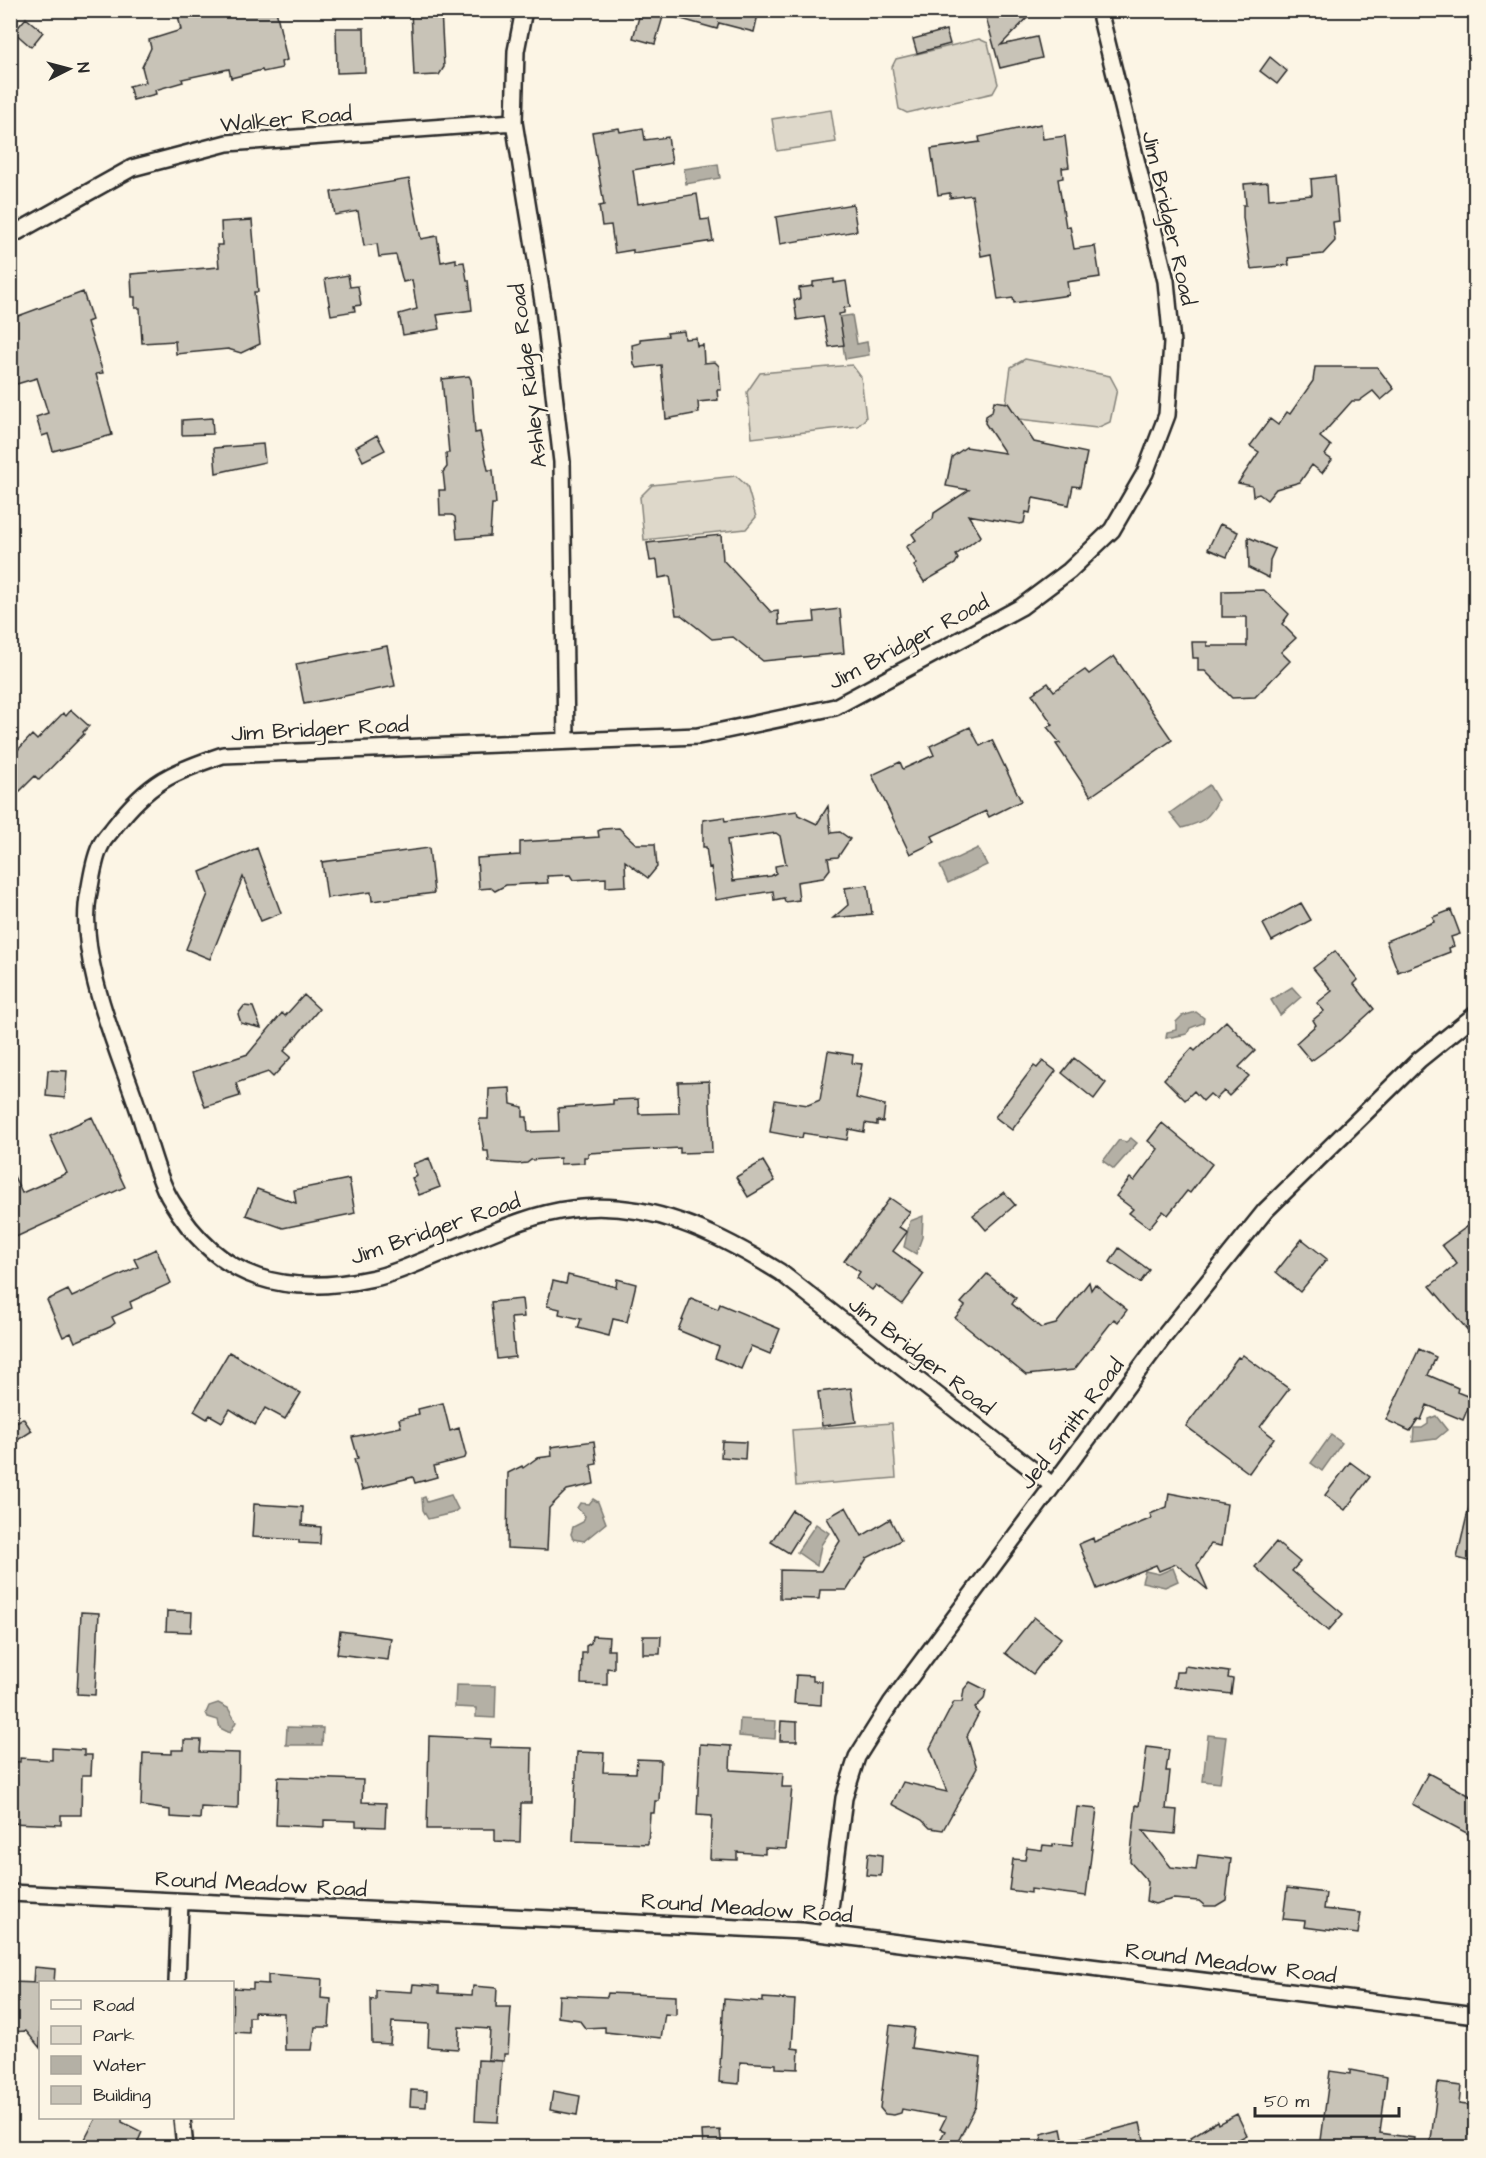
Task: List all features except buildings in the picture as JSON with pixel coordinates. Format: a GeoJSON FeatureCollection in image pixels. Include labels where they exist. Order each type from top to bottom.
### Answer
{"type":"FeatureCollection","features":[{"type":"Feature","properties":{"kind":"street","name":"Ashley Ridge Road"},"geometry":{"type":"LineString","coordinates":[[524,10],[516,51],[514,122],[544,308],[562,462],[566,740]]}},
{"type":"Feature","properties":{"kind":"street","name":"Jim Bridger Road"},"geometry":{"type":"LineString","coordinates":[[1052,1485],[780,1272],[742,1248],[693,1225],[641,1209],[572,1209],[513,1225],[376,1278],[327,1286],[280,1285],[237,1269],[197,1238],[170,1200],[109,1024],[89,953],[88,896],[101,845],[136,799],[178,770],[223,755],[698,736],[834,707],[1021,607],[1069,571],[1112,530],[1145,473],[1167,415],[1173,343],[1166,281],[1099,10]]}},
{"type":"Feature","properties":{"kind":"street","name":"Walker Road"},"geometry":{"type":"LineString","coordinates":[[10,236],[132,168],[227,143],[514,122]]}},
{"type":"Feature","properties":{"kind":"street","name":"Jed Smith Road"},"geometry":{"type":"LineString","coordinates":[[827,1933],[844,1798],[857,1757],[891,1703],[1162,1339],[1265,1211],[1419,1060],[1476,1014]]}},
{"type":"Feature","properties":{"kind":"street","name":"Round Meadow Road"},"geometry":{"type":"LineString","coordinates":[[10,1893],[827,1933],[1476,2015]]}},
{"type":"Feature","properties":{"kind":"street"},"geometry":{"type":"LineString","coordinates":[[177,1981],[180,1902]]}},
{"type":"Feature","properties":{"kind":"street"},"geometry":{"type":"LineString","coordinates":[[182,2119],[185,2148]]}},
{"type":"Feature","properties":{"kind":"green space"},"geometry":{"type":"Polygon","coordinates":[[[979,39],[988,43],[998,84],[993,93],[907,113],[899,109],[892,67],[896,59],[979,39]]]}},
{"type":"Feature","properties":{"kind":"green space"},"geometry":{"type":"Polygon","coordinates":[[[831,110],[836,142],[777,151],[772,119],[831,110]]]}},
{"type":"Feature","properties":{"kind":"green space"},"geometry":{"type":"Polygon","coordinates":[[[1025,359],[1110,376],[1117,389],[1110,422],[1097,428],[1019,419],[1006,403],[1011,367],[1025,359]]]}},
{"type":"Feature","properties":{"kind":"green space"},"geometry":{"type":"Polygon","coordinates":[[[852,365],[861,377],[866,418],[858,426],[752,438],[747,392],[760,373],[852,365]]]}},
{"type":"Feature","properties":{"kind":"green space"},"geometry":{"type":"Polygon","coordinates":[[[736,476],[747,486],[756,517],[746,529],[644,540],[640,497],[652,485],[736,476]]]}},
{"type":"Feature","properties":{"kind":"green space"},"geometry":{"type":"Polygon","coordinates":[[[892,1423],[896,1478],[796,1486],[792,1430],[892,1423]]]}},
{"type":"Feature","properties":{"kind":"water"},"geometry":{"type":"Polygon","coordinates":[[[718,164],[720,178],[686,184],[684,169],[718,164]]]}},
{"type":"Feature","properties":{"kind":"water"},"geometry":{"type":"Polygon","coordinates":[[[852,315],[857,344],[867,342],[869,355],[845,359],[839,317],[852,315]]]}},
{"type":"Feature","properties":{"kind":"water"},"geometry":{"type":"Polygon","coordinates":[[[1209,785],[1218,800],[1215,806],[1204,819],[1182,828],[1170,813],[1209,785]]]}},
{"type":"Feature","properties":{"kind":"water"},"geometry":{"type":"Polygon","coordinates":[[[978,848],[987,865],[948,883],[940,866],[978,848]]]}},
{"type":"Feature","properties":{"kind":"water"},"geometry":{"type":"Polygon","coordinates":[[[1292,987],[1301,997],[1280,1015],[1271,1000],[1292,987]]]}},
{"type":"Feature","properties":{"kind":"water"},"geometry":{"type":"Polygon","coordinates":[[[1196,1012],[1204,1018],[1203,1023],[1190,1028],[1187,1034],[1166,1038],[1167,1032],[1176,1030],[1176,1022],[1182,1016],[1196,1012]]]}},
{"type":"Feature","properties":{"kind":"water"},"geometry":{"type":"Polygon","coordinates":[[[1131,1138],[1137,1143],[1114,1169],[1103,1161],[1119,1140],[1126,1142],[1131,1138]]]}},
{"type":"Feature","properties":{"kind":"water"},"geometry":{"type":"Polygon","coordinates":[[[923,1216],[922,1237],[916,1254],[904,1247],[910,1221],[923,1216]]]}},
{"type":"Feature","properties":{"kind":"water"},"geometry":{"type":"Polygon","coordinates":[[[1436,1416],[1447,1430],[1436,1439],[1413,1442],[1414,1428],[1422,1428],[1428,1424],[1428,1419],[1436,1416]]]}},
{"type":"Feature","properties":{"kind":"water"},"geometry":{"type":"Polygon","coordinates":[[[1331,1435],[1342,1443],[1322,1471],[1311,1463],[1331,1435]]]}},
{"type":"Feature","properties":{"kind":"water"},"geometry":{"type":"Polygon","coordinates":[[[451,1495],[458,1509],[453,1513],[428,1519],[423,1510],[422,1498],[425,1497],[427,1502],[451,1495]]]}},
{"type":"Feature","properties":{"kind":"water"},"geometry":{"type":"Polygon","coordinates":[[[593,1499],[598,1502],[606,1523],[584,1541],[573,1539],[571,1534],[573,1527],[583,1522],[585,1516],[577,1508],[580,1503],[589,1504],[593,1499]]]}},
{"type":"Feature","properties":{"kind":"water"},"geometry":{"type":"Polygon","coordinates":[[[816,1524],[829,1533],[821,1545],[817,1566],[797,1552],[816,1524]]]}},
{"type":"Feature","properties":{"kind":"water"},"geometry":{"type":"Polygon","coordinates":[[[1173,1568],[1178,1581],[1165,1587],[1142,1582],[1145,1571],[1159,1574],[1173,1568]]]}},
{"type":"Feature","properties":{"kind":"water"},"geometry":{"type":"Polygon","coordinates":[[[456,1685],[496,1686],[495,1718],[476,1717],[476,1708],[455,1707],[456,1685]]]}},
{"type":"Feature","properties":{"kind":"water"},"geometry":{"type":"Polygon","coordinates":[[[218,1703],[228,1708],[236,1722],[230,1733],[220,1728],[218,1720],[208,1717],[206,1713],[209,1706],[218,1703]]]}},
{"type":"Feature","properties":{"kind":"water"},"geometry":{"type":"Polygon","coordinates":[[[740,1719],[776,1721],[775,1739],[739,1736],[740,1719]]]}},
{"type":"Feature","properties":{"kind":"water"},"geometry":{"type":"Polygon","coordinates":[[[287,1727],[323,1728],[322,1745],[286,1745],[287,1727]]]}},
{"type":"Feature","properties":{"kind":"water"},"geometry":{"type":"Polygon","coordinates":[[[1208,1735],[1226,1737],[1220,1783],[1203,1781],[1208,1735]]]}}]}
